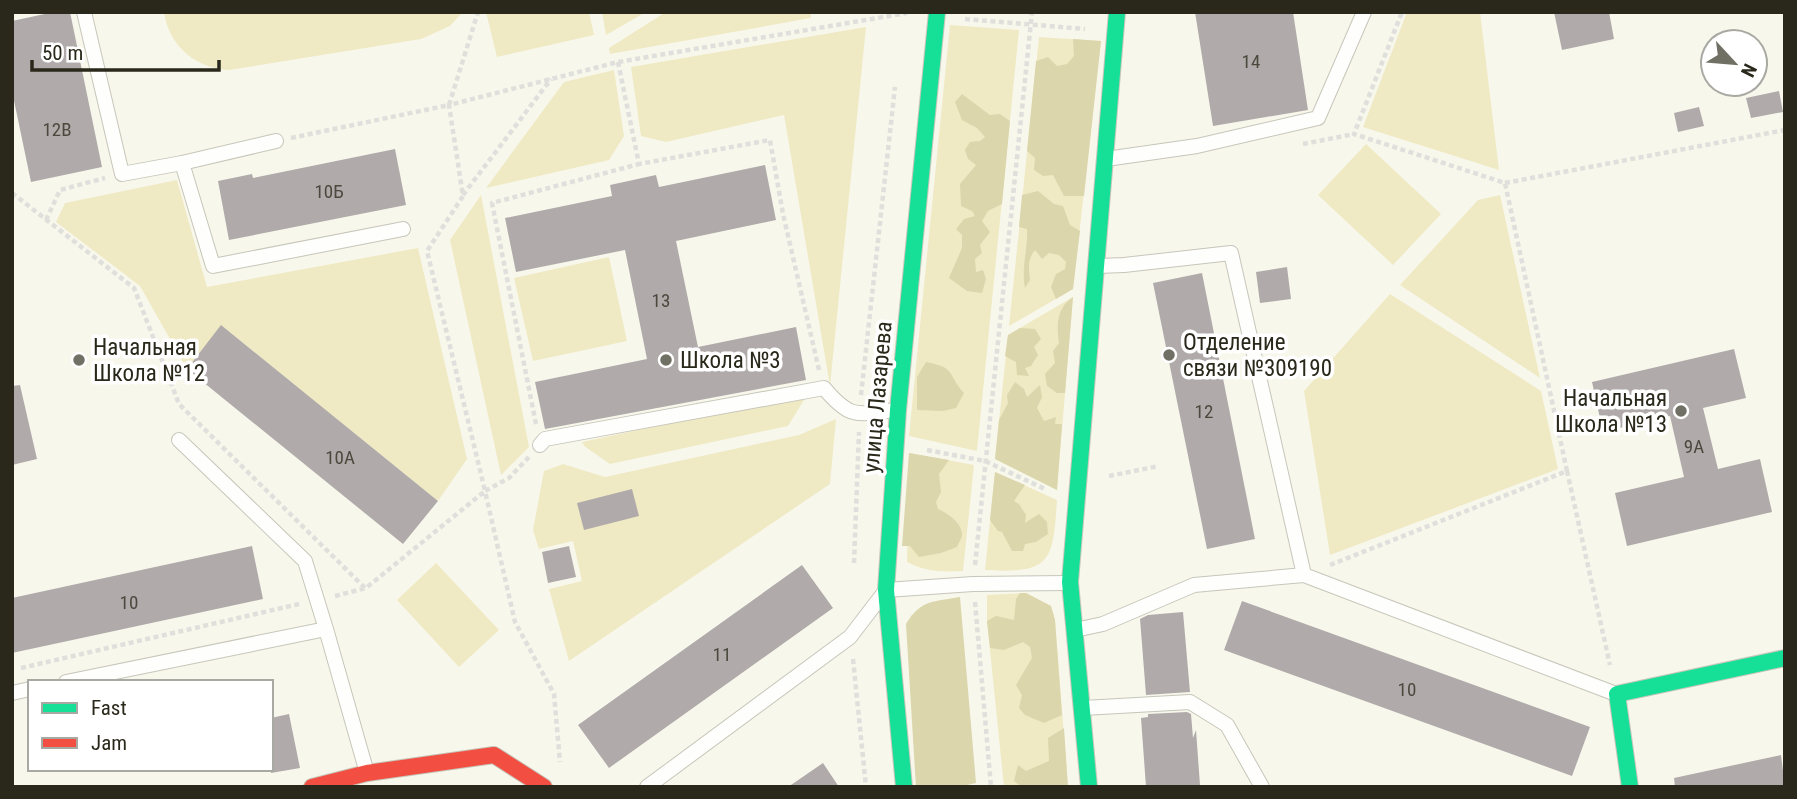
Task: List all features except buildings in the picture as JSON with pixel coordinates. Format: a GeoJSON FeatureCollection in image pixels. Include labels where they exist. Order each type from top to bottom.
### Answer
{"type":"FeatureCollection","features":[{"type":"Feature","properties":{"kind":"main road"},"geometry":{"type":"LineString","coordinates":[[1089,787],[1070,583],[1117,12]]}},
{"type":"Feature","properties":{"kind":"main road","name":"улица Лазарева"},"geometry":{"type":"LineString","coordinates":[[904,787],[886,590],[898,410],[937,14]]}},
{"type":"Feature","properties":{"kind":"main road"},"geometry":{"type":"LineString","coordinates":[[1630,787],[1617,694],[1785,658]]}},
{"type":"Feature","properties":{"kind":"main road"},"geometry":{"type":"LineString","coordinates":[[312,787],[367,773],[494,755],[544,787]]}},
{"type":"Feature","properties":{"kind":"lane"},"geometry":{"type":"LineString","coordinates":[[84,12],[121,174],[275,141]]}},
{"type":"Feature","properties":{"kind":"lane"},"geometry":{"type":"LineString","coordinates":[[1105,160],[1197,146],[1318,117],[1364,12]]}},
{"type":"Feature","properties":{"kind":"lane"},"geometry":{"type":"LineString","coordinates":[[182,163],[213,266],[403,229]]}},
{"type":"Feature","properties":{"kind":"lane"},"geometry":{"type":"LineString","coordinates":[[1096,266],[1231,253],[1304,575]]}},
{"type":"Feature","properties":{"kind":"lane"},"geometry":{"type":"LineString","coordinates":[[540,445],[545,439],[824,388],[841,409],[859,414],[898,410]]}},
{"type":"Feature","properties":{"kind":"lane"},"geometry":{"type":"LineString","coordinates":[[179,440],[304,561],[367,773]]}},
{"type":"Feature","properties":{"kind":"lane"},"geometry":{"type":"LineString","coordinates":[[1074,630],[1102,624],[1194,585],[1304,575],[1617,694]]}},
{"type":"Feature","properties":{"kind":"lane"},"geometry":{"type":"LineString","coordinates":[[647,787],[850,637],[886,590],[973,584],[1070,583]]}},
{"type":"Feature","properties":{"kind":"lane"},"geometry":{"type":"LineString","coordinates":[[76,680],[326,629]]}},
{"type":"Feature","properties":{"kind":"lane"},"geometry":{"type":"LineString","coordinates":[[1082,708],[1190,702],[1227,725],[1262,787]]}},
{"type":"Feature","properties":{"kind":"path"},"geometry":{"type":"LineString","coordinates":[[463,196],[449,105],[478,12]]}},
{"type":"Feature","properties":{"kind":"path"},"geometry":{"type":"LineString","coordinates":[[991,787],[973,584],[1031,12]]}},
{"type":"Feature","properties":{"kind":"path"},"geometry":{"type":"LineString","coordinates":[[1402,12],[1354,134],[1505,183],[1785,130]]}},
{"type":"Feature","properties":{"kind":"path"},"geometry":{"type":"LineString","coordinates":[[275,141],[449,105],[618,62],[904,13],[1086,29]]}},
{"type":"Feature","properties":{"kind":"path"},"geometry":{"type":"LineString","coordinates":[[618,62],[639,164],[771,140],[783,214],[824,388]]}},
{"type":"Feature","properties":{"kind":"path"},"geometry":{"type":"LineString","coordinates":[[12,670],[366,588],[485,491],[427,251],[463,196],[551,79]]}},
{"type":"Feature","properties":{"kind":"path"},"geometry":{"type":"LineString","coordinates":[[46,220],[60,190],[121,174]]}},
{"type":"Feature","properties":{"kind":"path"},"geometry":{"type":"LineString","coordinates":[[1505,183],[1617,694]]}},
{"type":"Feature","properties":{"kind":"path"},"geometry":{"type":"LineString","coordinates":[[12,193],[134,288],[179,404],[366,588]]}},
{"type":"Feature","properties":{"kind":"path"},"geometry":{"type":"LineString","coordinates":[[859,444],[895,444],[985,461],[1076,504]]}},
{"type":"Feature","properties":{"kind":"path"},"geometry":{"type":"LineString","coordinates":[[1108,477],[1159,466]]}},
{"type":"Feature","properties":{"kind":"path"},"geometry":{"type":"LineString","coordinates":[[1304,575],[1567,471]]}},
{"type":"Feature","properties":{"kind":"path"},"geometry":{"type":"LineString","coordinates":[[850,637],[866,787]]}},
{"type":"Feature","properties":{"kind":"shaded area"},"geometry":{"type":"Polygon","coordinates":[[[164,12],[463,12],[450,26],[421,39],[229,70],[205,65],[186,53],[171,35],[164,12]]]}},
{"type":"Feature","properties":{"kind":"shaded area"},"geometry":{"type":"Polygon","coordinates":[[[486,12],[589,12],[594,35],[497,57],[486,12]]]}},
{"type":"Feature","properties":{"kind":"shaded area"},"geometry":{"type":"Polygon","coordinates":[[[602,12],[646,12],[606,35],[602,12]]]}},
{"type":"Feature","properties":{"kind":"shaded area"},"geometry":{"type":"Polygon","coordinates":[[[666,12],[811,12],[811,18],[610,54],[609,48],[666,12]]]}},
{"type":"Feature","properties":{"kind":"shaded area"},"geometry":{"type":"Polygon","coordinates":[[[1407,12],[1480,12],[1499,170],[1363,127],[1407,12]]]}},
{"type":"Feature","properties":{"kind":"shaded area"},"geometry":{"type":"Polygon","coordinates":[[[950,25],[1019,30],[977,451],[909,436],[950,25]]]}},
{"type":"Feature","properties":{"kind":"shaded area"},"geometry":{"type":"Polygon","coordinates":[[[866,27],[830,386],[784,115],[666,142],[641,136],[631,67],[866,27]]]}},
{"type":"Feature","properties":{"kind":"shaded area"},"geometry":{"type":"Polygon","coordinates":[[[1039,37],[1101,41],[1073,289],[1009,326],[1039,37]]]}},
{"type":"Feature","properties":{"kind":"shaded area"},"geometry":{"type":"Polygon","coordinates":[[[1073,39],[1101,41],[1084,196],[1064,196],[1053,175],[1043,176],[1034,170],[1035,158],[1027,151],[1036,61],[1048,57],[1057,66],[1067,64],[1074,56],[1073,39]]]}},
{"type":"Feature","properties":{"kind":"shaded area"},"geometry":{"type":"Polygon","coordinates":[[[614,70],[624,136],[609,160],[486,188],[564,82],[614,70]]]}},
{"type":"Feature","properties":{"kind":"shaded area"},"geometry":{"type":"Polygon","coordinates":[[[962,94],[990,115],[1000,114],[1010,121],[1002,204],[988,211],[982,221],[990,232],[980,245],[982,253],[975,259],[976,272],[983,270],[986,279],[982,293],[967,291],[949,278],[962,248],[962,235],[956,229],[964,219],[975,216],[972,211],[961,206],[960,184],[976,165],[968,159],[965,150],[970,142],[980,141],[985,137],[977,128],[962,120],[955,102],[962,94]]]}},
{"type":"Feature","properties":{"kind":"shaded area"},"geometry":{"type":"Polygon","coordinates":[[[1366,144],[1441,214],[1393,265],[1318,195],[1366,144]]]}},
{"type":"Feature","properties":{"kind":"shaded area"},"geometry":{"type":"Polygon","coordinates":[[[177,180],[207,287],[418,248],[467,459],[438,501],[222,326],[187,369],[140,286],[56,222],[65,203],[177,180]]]}},
{"type":"Feature","properties":{"kind":"shaded area"},"geometry":{"type":"Polygon","coordinates":[[[1038,191],[1054,204],[1063,206],[1070,225],[1080,231],[1073,289],[1056,299],[1051,287],[1056,274],[1065,269],[1066,262],[1059,255],[1049,253],[1042,259],[1035,250],[1030,261],[1030,280],[1025,288],[1027,229],[1019,227],[1022,195],[1038,191]]]}},
{"type":"Feature","properties":{"kind":"shaded area"},"geometry":{"type":"Polygon","coordinates":[[[481,195],[529,447],[501,475],[450,240],[481,195]]]}},
{"type":"Feature","properties":{"kind":"shaded area"},"geometry":{"type":"Polygon","coordinates":[[[1500,195],[1540,378],[1400,285],[1478,200],[1500,195]]]}},
{"type":"Feature","properties":{"kind":"shaded area"},"geometry":{"type":"Polygon","coordinates":[[[609,257],[627,341],[533,361],[514,278],[609,257]]]}},
{"type":"Feature","properties":{"kind":"shaded area"},"geometry":{"type":"Polygon","coordinates":[[[1390,294],[1541,391],[1558,469],[1330,555],[1304,391],[1390,294]]]}},
{"type":"Feature","properties":{"kind":"shaded area"},"geometry":{"type":"Polygon","coordinates":[[[1073,297],[1057,490],[995,459],[1008,335],[1073,297]]]}},
{"type":"Feature","properties":{"kind":"shaded area"},"geometry":{"type":"Polygon","coordinates":[[[1073,297],[1065,393],[1057,393],[1047,386],[1045,374],[1055,363],[1053,351],[1059,343],[1058,324],[1061,311],[1073,297]]]}},
{"type":"Feature","properties":{"kind":"shaded area"},"geometry":{"type":"Polygon","coordinates":[[[1020,328],[1035,329],[1041,339],[1034,347],[1038,355],[1031,366],[1025,368],[1029,376],[1017,375],[1016,362],[1005,356],[1008,335],[1020,328]]]}},
{"type":"Feature","properties":{"kind":"shaded area"},"geometry":{"type":"Polygon","coordinates":[[[926,362],[947,369],[964,393],[956,408],[943,411],[917,410],[917,377],[926,362]]]}},
{"type":"Feature","properties":{"kind":"shaded area"},"geometry":{"type":"Polygon","coordinates":[[[1015,382],[1024,389],[1027,397],[1040,385],[1042,397],[1037,408],[1044,421],[1056,417],[1055,424],[1062,424],[1057,490],[995,459],[999,420],[1008,403],[1007,395],[1015,382]]]}},
{"type":"Feature","properties":{"kind":"shaded area"},"geometry":{"type":"Polygon","coordinates":[[[797,396],[804,400],[788,426],[610,464],[582,442],[797,396]]]}},
{"type":"Feature","properties":{"kind":"shaded area"},"geometry":{"type":"Polygon","coordinates":[[[836,419],[830,484],[569,661],[549,589],[582,581],[573,541],[539,549],[533,530],[544,471],[563,464],[605,477],[799,435],[836,419]]]}},
{"type":"Feature","properties":{"kind":"shaded area"},"geometry":{"type":"Polygon","coordinates":[[[909,453],[974,465],[963,571],[934,571],[907,562],[909,453]]]}},
{"type":"Feature","properties":{"kind":"shaded area"},"geometry":{"type":"Polygon","coordinates":[[[909,453],[949,460],[939,474],[941,492],[936,502],[938,509],[950,516],[962,531],[957,547],[919,557],[910,546],[902,546],[909,453]]]}},
{"type":"Feature","properties":{"kind":"shaded area"},"geometry":{"type":"Polygon","coordinates":[[[995,472],[1057,500],[1050,550],[1045,559],[1036,566],[1007,571],[985,570],[995,472]]]}},
{"type":"Feature","properties":{"kind":"shaded area"},"geometry":{"type":"Polygon","coordinates":[[[995,472],[1025,485],[1014,501],[1026,515],[1025,523],[1039,514],[1047,522],[1048,534],[1036,542],[1025,544],[1023,551],[1012,551],[1002,532],[998,531],[990,520],[995,472]]]}},
{"type":"Feature","properties":{"kind":"shaded area"},"geometry":{"type":"Polygon","coordinates":[[[436,563],[499,630],[459,667],[397,600],[436,563]]]}},
{"type":"Feature","properties":{"kind":"shaded area"},"geometry":{"type":"Polygon","coordinates":[[[1020,593],[1026,593],[1051,606],[1055,620],[1062,715],[1044,723],[1025,715],[1019,708],[1022,695],[1016,685],[1032,658],[1030,647],[1023,642],[1004,650],[990,648],[987,621],[996,616],[1014,620],[1016,599],[1020,593]]]}},
{"type":"Feature","properties":{"kind":"shaded area"},"geometry":{"type":"Polygon","coordinates":[[[1026,593],[1051,606],[1055,620],[1068,787],[1004,787],[987,621],[987,595],[1026,593]]]}},
{"type":"Feature","properties":{"kind":"shaded area"},"geometry":{"type":"Polygon","coordinates":[[[960,597],[976,783],[958,787],[916,787],[906,624],[917,610],[929,603],[960,597]]]}},
{"type":"Feature","properties":{"kind":"shaded area"},"geometry":{"type":"Polygon","coordinates":[[[1064,728],[1068,787],[1022,787],[1014,781],[1018,765],[1026,771],[1049,761],[1048,738],[1064,728]]]}},
{"type":"Feature","properties":{"kind":"traffic: fast"},"geometry":{"type":"LineString","coordinates":[[904,787],[886,590],[898,410],[937,12]]}},
{"type":"Feature","properties":{"kind":"traffic: fast"},"geometry":{"type":"LineString","coordinates":[[1089,787],[1070,582],[1117,12]]}},
{"type":"Feature","properties":{"kind":"traffic: fast"},"geometry":{"type":"LineString","coordinates":[[1630,787],[1617,694],[1785,658]]}},
{"type":"Feature","properties":{"kind":"traffic: jam"},"geometry":{"type":"LineString","coordinates":[[312,787],[367,773],[494,755],[544,787]]}},
{"type":"Feature","properties":{"kind":"place","name":"Отделение связи №309190"},"geometry":{"type":"Point","coordinates":[1169,355]}},
{"type":"Feature","properties":{"kind":"place","name":"Начальная Школа №12"},"geometry":{"type":"Point","coordinates":[79,360]}},
{"type":"Feature","properties":{"kind":"place","name":"Школа №3"},"geometry":{"type":"Point","coordinates":[666,360]}},
{"type":"Feature","properties":{"kind":"place","name":"Начальная Школа №13"},"geometry":{"type":"Point","coordinates":[1681,411]}}]}
